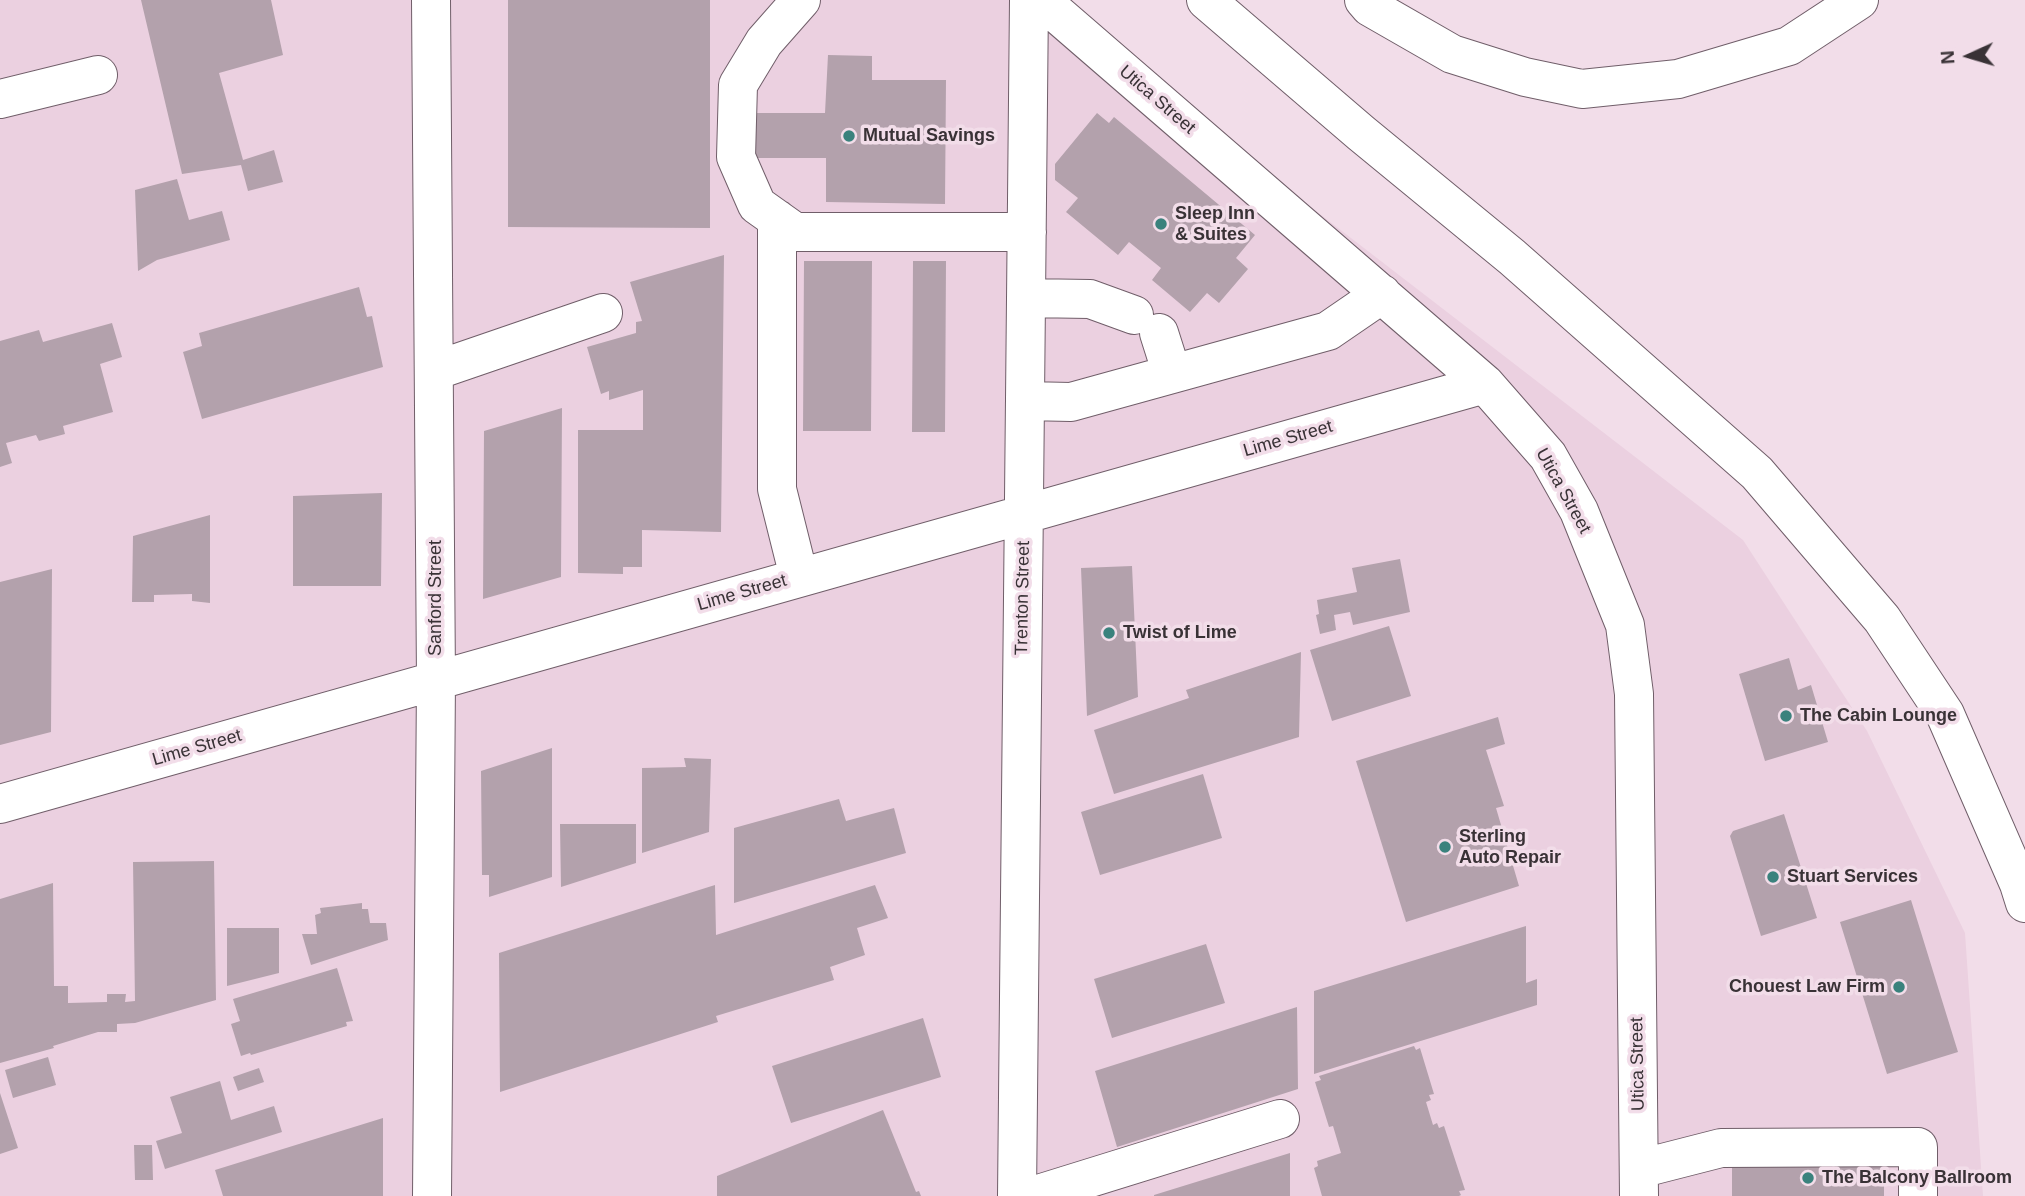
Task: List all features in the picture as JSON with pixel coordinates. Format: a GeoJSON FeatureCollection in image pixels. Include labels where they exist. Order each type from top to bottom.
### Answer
{"type":"FeatureCollection","features":[{"type":"Feature","properties":{"kind":"main road","name":"Sanford Street"},"geometry":{"type":"LineString","coordinates":[[431,0],[436,680],[432,1196]]}},
{"type":"Feature","properties":{"kind":"main road"},"geometry":{"type":"LineString","coordinates":[[801,0],[764,42],[738,85],[736,157],[757,205],[795,232],[1027,232]]}},
{"type":"Feature","properties":{"kind":"main road","name":"Trenton Street"},"geometry":{"type":"LineString","coordinates":[[1017,1196],[1029,0]]}},
{"type":"Feature","properties":{"kind":"main road","name":"Utica Street"},"geometry":{"type":"LineString","coordinates":[[1041,0],[1485,384],[1548,456],[1579,511],[1625,625],[1634,694],[1639,1182]]}},
{"type":"Feature","properties":{"kind":"main road"},"geometry":{"type":"LineString","coordinates":[[1206,0],[1361,133],[1512,257],[1757,472],[1882,619],[1945,714],[2025,903]]}},
{"type":"Feature","properties":{"kind":"main road"},"geometry":{"type":"LineString","coordinates":[[1364,0],[1370,7],[1452,54],[1525,77],[1582,89],[1678,79],[1789,47],[1859,0]]}},
{"type":"Feature","properties":{"kind":"main road"},"geometry":{"type":"LineString","coordinates":[[0,99],[98,75]]}},
{"type":"Feature","properties":{"kind":"main road"},"geometry":{"type":"LineString","coordinates":[[777,219],[777,489],[799,577]]}},
{"type":"Feature","properties":{"kind":"main road"},"geometry":{"type":"LineString","coordinates":[[1025,401],[1072,402],[1328,331],[1382,294]]}},
{"type":"Feature","properties":{"kind":"main road"},"geometry":{"type":"LineString","coordinates":[[1026,299],[1090,299],[1147,324],[1172,374]]}},
{"type":"Feature","properties":{"kind":"main road"},"geometry":{"type":"LineString","coordinates":[[434,371],[603,313]]}},
{"type":"Feature","properties":{"kind":"main road","name":"Lime Street"},"geometry":{"type":"LineString","coordinates":[[0,804],[1485,384]]}},
{"type":"Feature","properties":{"kind":"main road"},"geometry":{"type":"LineString","coordinates":[[1032,1196],[1280,1119]]}},
{"type":"Feature","properties":{"kind":"main road"},"geometry":{"type":"LineString","coordinates":[[1639,1182],[1721,1148],[1918,1147],[1918,1196]]}},
{"type":"Feature","properties":{"kind":"shaded area"},"geometry":{"type":"Polygon","coordinates":[[[0,0],[1042,0],[1743,540],[1867,731],[1965,933],[1983,1196],[0,1196],[0,0]]]}},
{"type":"Feature","properties":{"kind":"building"},"geometry":{"type":"Polygon","coordinates":[[[141,0],[271,0],[283,55],[219,73],[243,160],[274,150],[283,182],[248,191],[241,165],[182,174],[141,0]]]}},
{"type":"Feature","properties":{"kind":"building"},"geometry":{"type":"Polygon","coordinates":[[[508,0],[710,0],[710,228],[508,227],[508,0]]]}},
{"type":"Feature","properties":{"kind":"building","name":"Mutual Savings"},"geometry":{"type":"Polygon","coordinates":[[[828,55],[872,56],[872,80],[946,80],[945,204],[826,202],[826,158],[752,158],[752,113],[825,113],[828,55]]]}},
{"type":"Feature","properties":{"kind":"building","name":"Sleep Inn & Suites"},"geometry":{"type":"Polygon","coordinates":[[[1097,113],[1109,123],[1114,117],[1255,235],[1236,258],[1248,269],[1219,303],[1207,293],[1190,312],[1152,280],[1161,268],[1129,242],[1118,255],[1066,212],[1078,198],[1055,180],[1055,164],[1097,113]]]}},
{"type":"Feature","properties":{"kind":"building"},"geometry":{"type":"Polygon","coordinates":[[[177,179],[189,220],[222,211],[230,240],[157,260],[138,271],[135,190],[177,179]]]}},
{"type":"Feature","properties":{"kind":"building"},"geometry":{"type":"Polygon","coordinates":[[[724,255],[721,532],[642,530],[642,567],[623,567],[623,574],[578,573],[578,430],[643,430],[643,390],[609,400],[609,391],[601,394],[587,347],[636,333],[636,322],[642,321],[630,282],[724,255]]]}},
{"type":"Feature","properties":{"kind":"building"},"geometry":{"type":"Polygon","coordinates":[[[804,261],[872,261],[871,431],[803,431],[804,261]]]}},
{"type":"Feature","properties":{"kind":"building"},"geometry":{"type":"Polygon","coordinates":[[[913,261],[946,261],[945,432],[912,432],[913,261]]]}},
{"type":"Feature","properties":{"kind":"building"},"geometry":{"type":"Polygon","coordinates":[[[359,287],[367,317],[372,316],[383,367],[202,419],[183,352],[202,346],[199,333],[359,287]]]}},
{"type":"Feature","properties":{"kind":"building"},"geometry":{"type":"Polygon","coordinates":[[[112,323],[122,357],[100,364],[113,412],[63,426],[65,434],[39,441],[36,435],[6,443],[12,463],[0,467],[0,341],[39,330],[43,342],[112,323]]]}},
{"type":"Feature","properties":{"kind":"building"},"geometry":{"type":"Polygon","coordinates":[[[562,408],[561,577],[483,599],[484,431],[562,408]]]}},
{"type":"Feature","properties":{"kind":"building"},"geometry":{"type":"Polygon","coordinates":[[[382,493],[381,586],[293,586],[293,496],[382,493]]]}},
{"type":"Feature","properties":{"kind":"building"},"geometry":{"type":"Polygon","coordinates":[[[210,515],[210,603],[192,601],[192,594],[154,595],[154,602],[132,602],[133,536],[210,515]]]}},
{"type":"Feature","properties":{"kind":"building"},"geometry":{"type":"Polygon","coordinates":[[[1400,559],[1410,612],[1353,625],[1350,612],[1334,615],[1336,630],[1320,634],[1316,615],[1319,614],[1317,600],[1357,592],[1352,568],[1400,559]]]}},
{"type":"Feature","properties":{"kind":"building","name":"Twist of Lime"},"geometry":{"type":"Polygon","coordinates":[[[1132,566],[1138,697],[1087,716],[1081,568],[1132,566]]]}},
{"type":"Feature","properties":{"kind":"building"},"geometry":{"type":"Polygon","coordinates":[[[52,569],[51,732],[0,745],[0,582],[52,569]]]}},
{"type":"Feature","properties":{"kind":"building"},"geometry":{"type":"Polygon","coordinates":[[[1389,626],[1411,696],[1332,721],[1310,650],[1389,626]]]}},
{"type":"Feature","properties":{"kind":"building"},"geometry":{"type":"Polygon","coordinates":[[[1301,652],[1299,737],[1114,794],[1094,730],[1189,698],[1186,690],[1301,652]]]}},
{"type":"Feature","properties":{"kind":"building","name":"The Cabin Lounge"},"geometry":{"type":"Polygon","coordinates":[[[1789,658],[1798,690],[1811,685],[1828,742],[1765,761],[1739,674],[1789,658]]]}},
{"type":"Feature","properties":{"kind":"building","name":"Sterling Auto Repair"},"geometry":{"type":"Polygon","coordinates":[[[1498,717],[1505,744],[1486,750],[1504,806],[1496,808],[1519,886],[1406,922],[1356,761],[1498,717]]]}},
{"type":"Feature","properties":{"kind":"building"},"geometry":{"type":"Polygon","coordinates":[[[552,748],[552,877],[489,897],[489,875],[482,875],[481,771],[552,748]]]}},
{"type":"Feature","properties":{"kind":"building"},"geometry":{"type":"Polygon","coordinates":[[[684,758],[711,759],[709,832],[642,853],[642,768],[686,767],[684,758]]]}},
{"type":"Feature","properties":{"kind":"building"},"geometry":{"type":"Polygon","coordinates":[[[1203,774],[1222,838],[1100,875],[1081,812],[1203,774]]]}},
{"type":"Feature","properties":{"kind":"building"},"geometry":{"type":"Polygon","coordinates":[[[839,799],[846,821],[894,808],[906,853],[734,903],[734,828],[839,799]]]}},
{"type":"Feature","properties":{"kind":"building","name":"Stuart Services"},"geometry":{"type":"Polygon","coordinates":[[[1784,814],[1817,918],[1761,936],[1730,836],[1733,831],[1784,814]]]}},
{"type":"Feature","properties":{"kind":"building"},"geometry":{"type":"Polygon","coordinates":[[[560,824],[636,824],[636,863],[561,887],[560,824]]]}},
{"type":"Feature","properties":{"kind":"building"},"geometry":{"type":"Polygon","coordinates":[[[214,861],[216,1000],[135,1023],[117,1024],[117,1032],[98,1032],[0,1063],[0,899],[53,883],[54,986],[68,986],[68,1003],[107,1002],[107,994],[126,994],[125,1002],[135,1001],[133,862],[214,861]]]}},
{"type":"Feature","properties":{"kind":"building"},"geometry":{"type":"Polygon","coordinates":[[[715,885],[716,935],[875,885],[888,918],[857,928],[865,955],[830,967],[834,980],[716,1016],[718,1022],[500,1092],[499,953],[715,885]]]}},
{"type":"Feature","properties":{"kind":"building","name":"Chouest Law Firm"},"geometry":{"type":"Polygon","coordinates":[[[1911,900],[1958,1052],[1887,1074],[1840,922],[1911,900]]]}},
{"type":"Feature","properties":{"kind":"building"},"geometry":{"type":"Polygon","coordinates":[[[362,903],[362,909],[368,909],[370,923],[386,923],[388,940],[311,965],[302,934],[317,934],[315,915],[321,913],[320,908],[362,903]]]}},
{"type":"Feature","properties":{"kind":"building"},"geometry":{"type":"Polygon","coordinates":[[[1526,926],[1526,983],[1537,979],[1537,1005],[1314,1074],[1314,991],[1526,926]]]}},
{"type":"Feature","properties":{"kind":"building"},"geometry":{"type":"Polygon","coordinates":[[[227,928],[279,928],[279,973],[227,986],[227,928]]]}},
{"type":"Feature","properties":{"kind":"building"},"geometry":{"type":"Polygon","coordinates":[[[1206,944],[1225,1003],[1112,1038],[1094,979],[1206,944]]]}},
{"type":"Feature","properties":{"kind":"building"},"geometry":{"type":"Polygon","coordinates":[[[337,968],[353,1021],[346,1022],[347,1026],[241,1056],[231,1024],[240,1021],[233,999],[337,968]]]}},
{"type":"Feature","properties":{"kind":"building"},"geometry":{"type":"Polygon","coordinates":[[[1297,1007],[1298,1089],[1117,1147],[1095,1071],[1297,1007]]]}},
{"type":"Feature","properties":{"kind":"building"},"geometry":{"type":"Polygon","coordinates":[[[923,1018],[941,1077],[791,1123],[772,1066],[923,1018]]]}},
{"type":"Feature","properties":{"kind":"building"},"geometry":{"type":"Polygon","coordinates":[[[1414,1046],[1416,1050],[1420,1048],[1434,1094],[1429,1095],[1431,1100],[1426,1102],[1433,1125],[1437,1123],[1439,1128],[1444,1126],[1465,1190],[1459,1191],[1459,1196],[1322,1196],[1314,1168],[1318,1166],[1317,1161],[1341,1153],[1333,1126],[1329,1127],[1315,1082],[1321,1080],[1319,1076],[1414,1046]]]}},
{"type":"Feature","properties":{"kind":"building"},"geometry":{"type":"Polygon","coordinates":[[[48,1057],[56,1085],[13,1098],[5,1070],[48,1057]]]}},
{"type":"Feature","properties":{"kind":"building"},"geometry":{"type":"Polygon","coordinates":[[[259,1068],[264,1082],[238,1091],[233,1077],[259,1068]]]}},
{"type":"Feature","properties":{"kind":"building"},"geometry":{"type":"Polygon","coordinates":[[[220,1081],[231,1120],[274,1106],[282,1132],[165,1169],[156,1141],[182,1133],[170,1097],[220,1081]]]}},
{"type":"Feature","properties":{"kind":"building"},"geometry":{"type":"Polygon","coordinates":[[[0,1093],[18,1148],[0,1154],[0,1093]]]}},
{"type":"Feature","properties":{"kind":"building"},"geometry":{"type":"Polygon","coordinates":[[[883,1110],[916,1192],[919,1191],[921,1196],[717,1196],[717,1176],[883,1110]]]}},
{"type":"Feature","properties":{"kind":"building"},"geometry":{"type":"Polygon","coordinates":[[[383,1118],[383,1196],[223,1196],[215,1170],[383,1118]]]}},
{"type":"Feature","properties":{"kind":"building"},"geometry":{"type":"Polygon","coordinates":[[[134,1145],[152,1145],[153,1180],[135,1180],[134,1145]]]}},
{"type":"Feature","properties":{"kind":"building"},"geometry":{"type":"Polygon","coordinates":[[[1290,1153],[1290,1196],[1154,1196],[1154,1195],[1290,1153]]]}},
{"type":"Feature","properties":{"kind":"building","name":"The Balcony Ballroom"},"geometry":{"type":"Polygon","coordinates":[[[1732,1159],[1884,1159],[1884,1196],[1732,1196],[1732,1159]]]}},
{"type":"Feature","properties":{"kind":"place","name":"Mutual Savings"},"geometry":{"type":"Point","coordinates":[849,136]}},
{"type":"Feature","properties":{"kind":"place","name":"Sleep Inn & Suites"},"geometry":{"type":"Point","coordinates":[1161,224]}},
{"type":"Feature","properties":{"kind":"place","name":"Twist of Lime"},"geometry":{"type":"Point","coordinates":[1109,633]}},
{"type":"Feature","properties":{"kind":"place","name":"The Cabin Lounge"},"geometry":{"type":"Point","coordinates":[1786,716]}},
{"type":"Feature","properties":{"kind":"place","name":"Sterling Auto Repair"},"geometry":{"type":"Point","coordinates":[1445,847]}},
{"type":"Feature","properties":{"kind":"place","name":"Stuart Services"},"geometry":{"type":"Point","coordinates":[1773,877]}},
{"type":"Feature","properties":{"kind":"place","name":"Chouest Law Firm"},"geometry":{"type":"Point","coordinates":[1899,987]}},
{"type":"Feature","properties":{"kind":"place","name":"The Balcony Ballroom"},"geometry":{"type":"Point","coordinates":[1808,1178]}}]}
